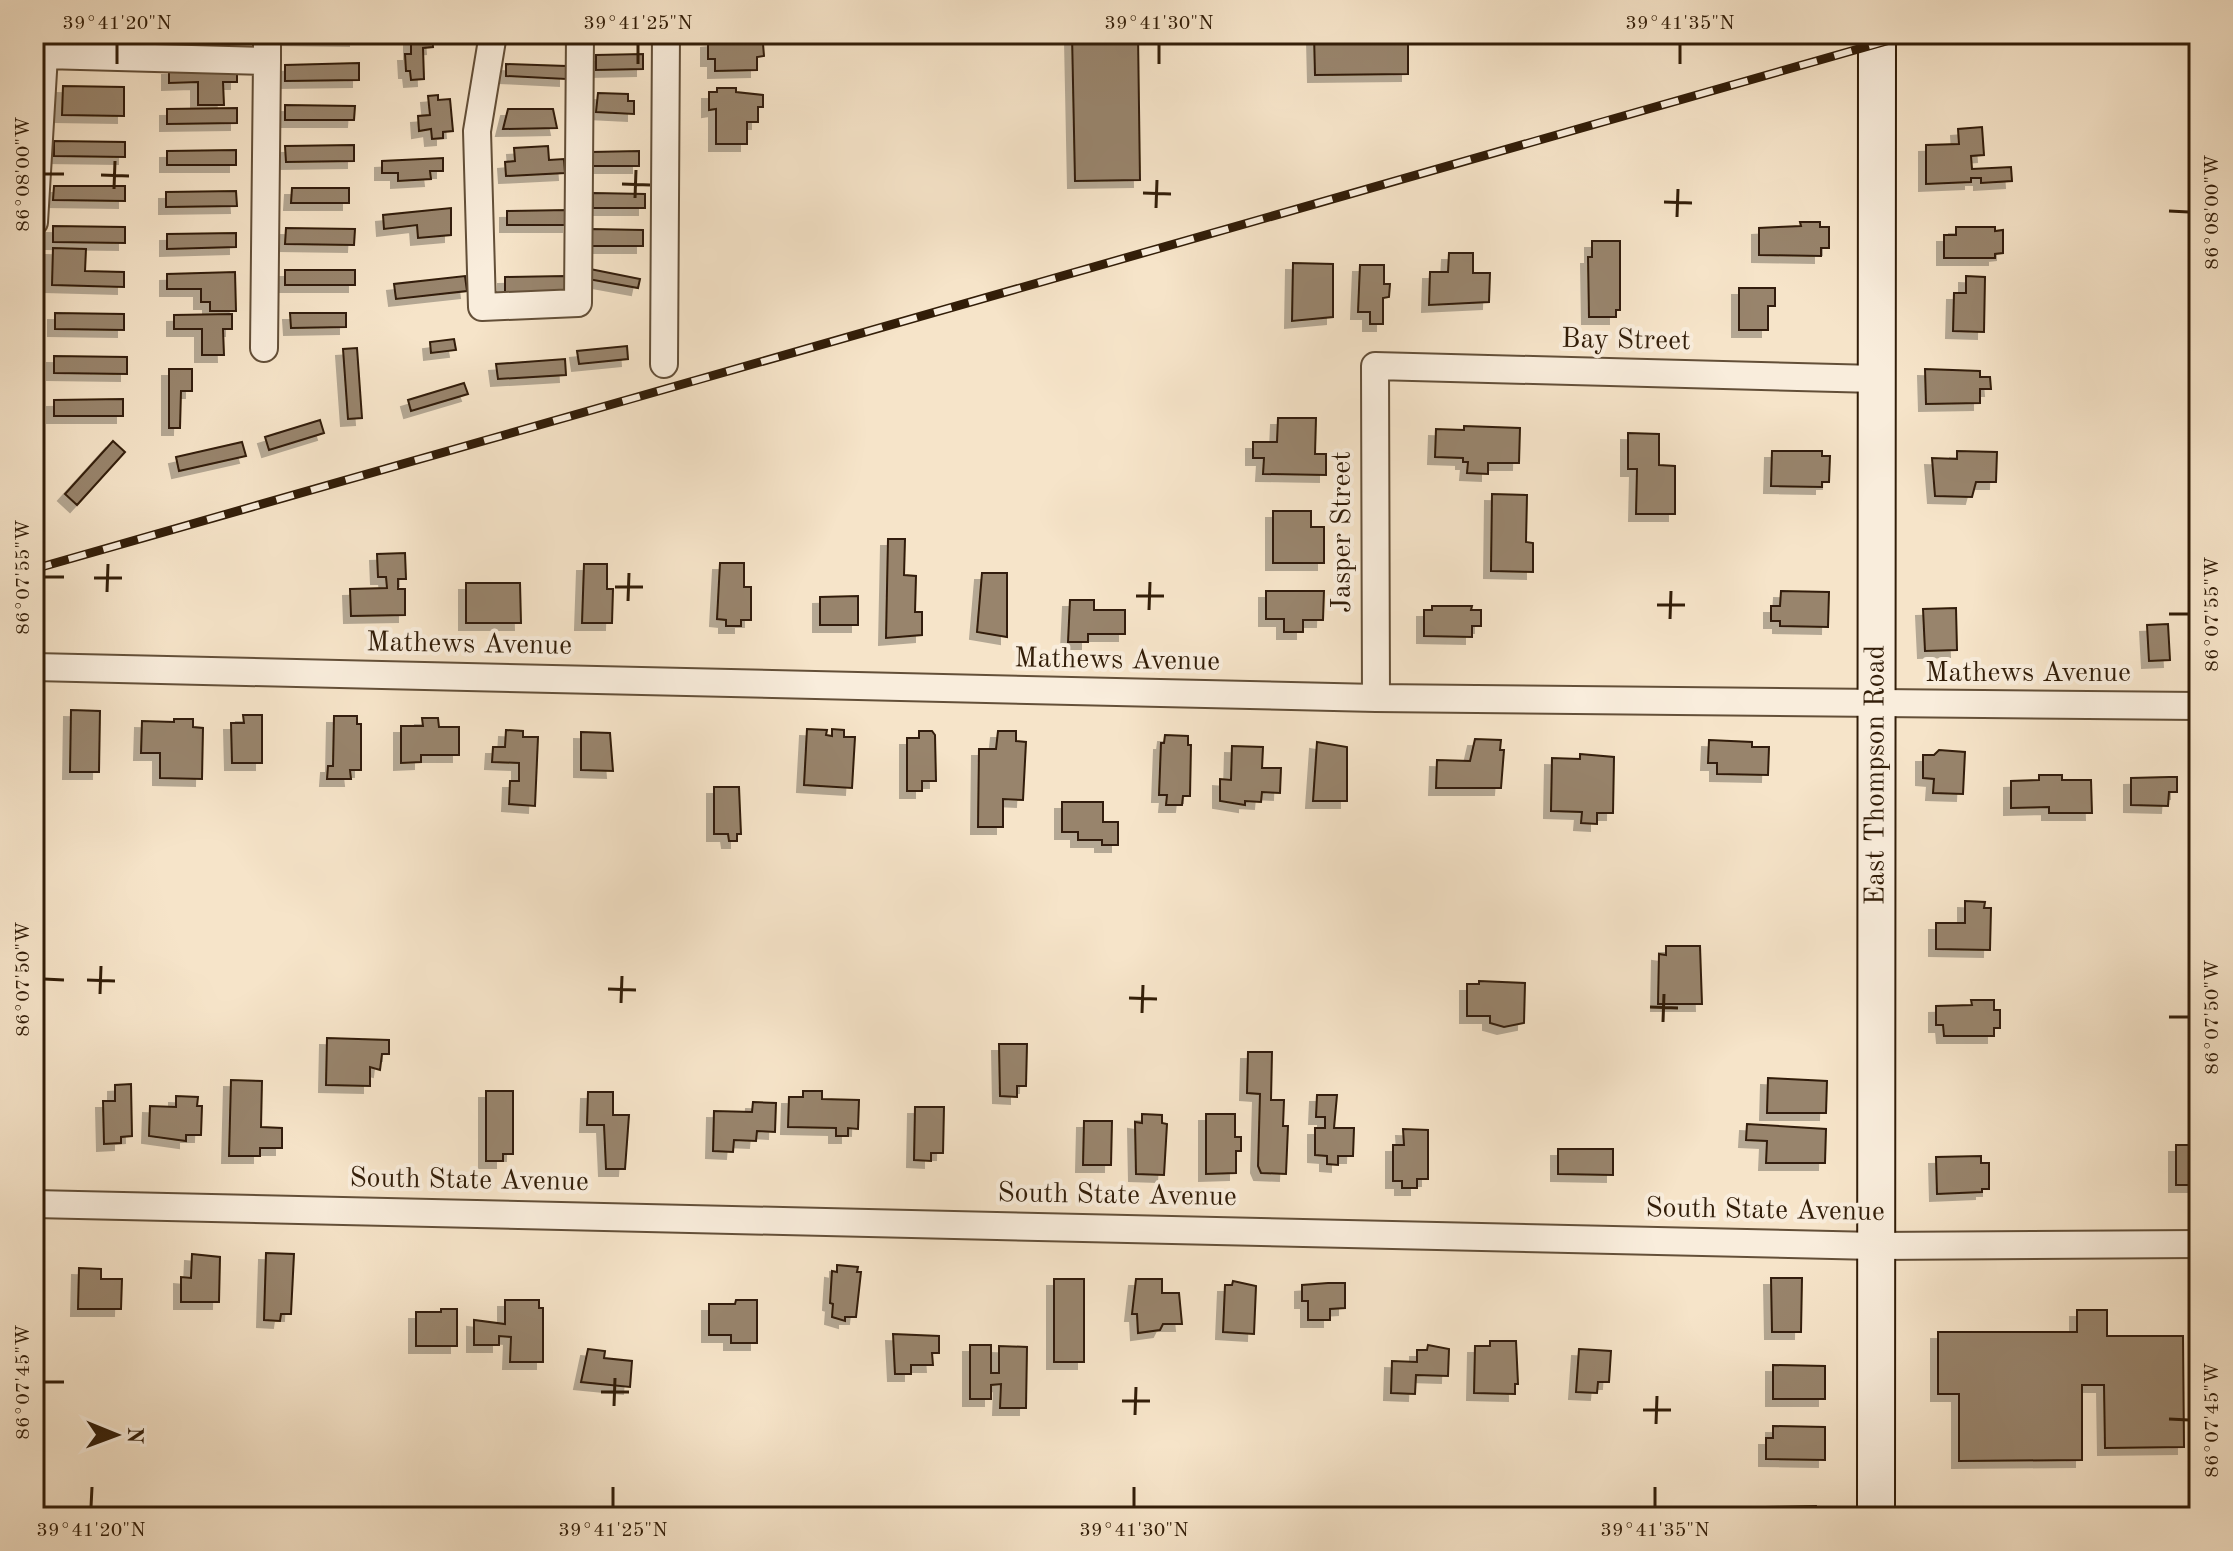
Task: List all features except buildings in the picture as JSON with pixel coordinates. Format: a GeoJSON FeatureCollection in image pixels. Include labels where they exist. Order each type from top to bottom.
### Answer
{"type":"FeatureCollection","features":[{"type":"Feature","properties":{"kind":"main road","name":"East Thompson Road"},"geometry":{"type":"LineString","coordinates":[[1876,1517],[1877,34]]}},
{"type":"Feature","properties":{"kind":"street"},"geometry":{"type":"LineString","coordinates":[[264,348],[267,34]]}},
{"type":"Feature","properties":{"kind":"street"},"geometry":{"type":"LineString","coordinates":[[493,34],[477,131],[482,307],[578,303],[580,34]]}},
{"type":"Feature","properties":{"kind":"street"},"geometry":{"type":"LineString","coordinates":[[664,364],[666,34]]}},
{"type":"Feature","properties":{"kind":"street"},"geometry":{"type":"LineString","coordinates":[[34,222],[44,55],[267,61]]}},
{"type":"Feature","properties":{"kind":"street","name":"Bay Street"},"geometry":{"type":"LineString","coordinates":[[1375,366],[1876,379]]}},
{"type":"Feature","properties":{"kind":"street","name":"Jasper Street"},"geometry":{"type":"LineString","coordinates":[[1375,366],[1376,698]]}},
{"type":"Feature","properties":{"kind":"street","name":"Mathews Avenue"},"geometry":{"type":"LineString","coordinates":[[34,667],[1376,698],[1877,706],[2199,706]]}},
{"type":"Feature","properties":{"kind":"street","name":"South State Avenue"},"geometry":{"type":"LineString","coordinates":[[34,1204],[1875,1246],[2199,1244]]}},
{"type":"Feature","properties":{"kind":"railway"},"geometry":{"type":"LineString","coordinates":[[34,569],[1911,34]]}}]}
